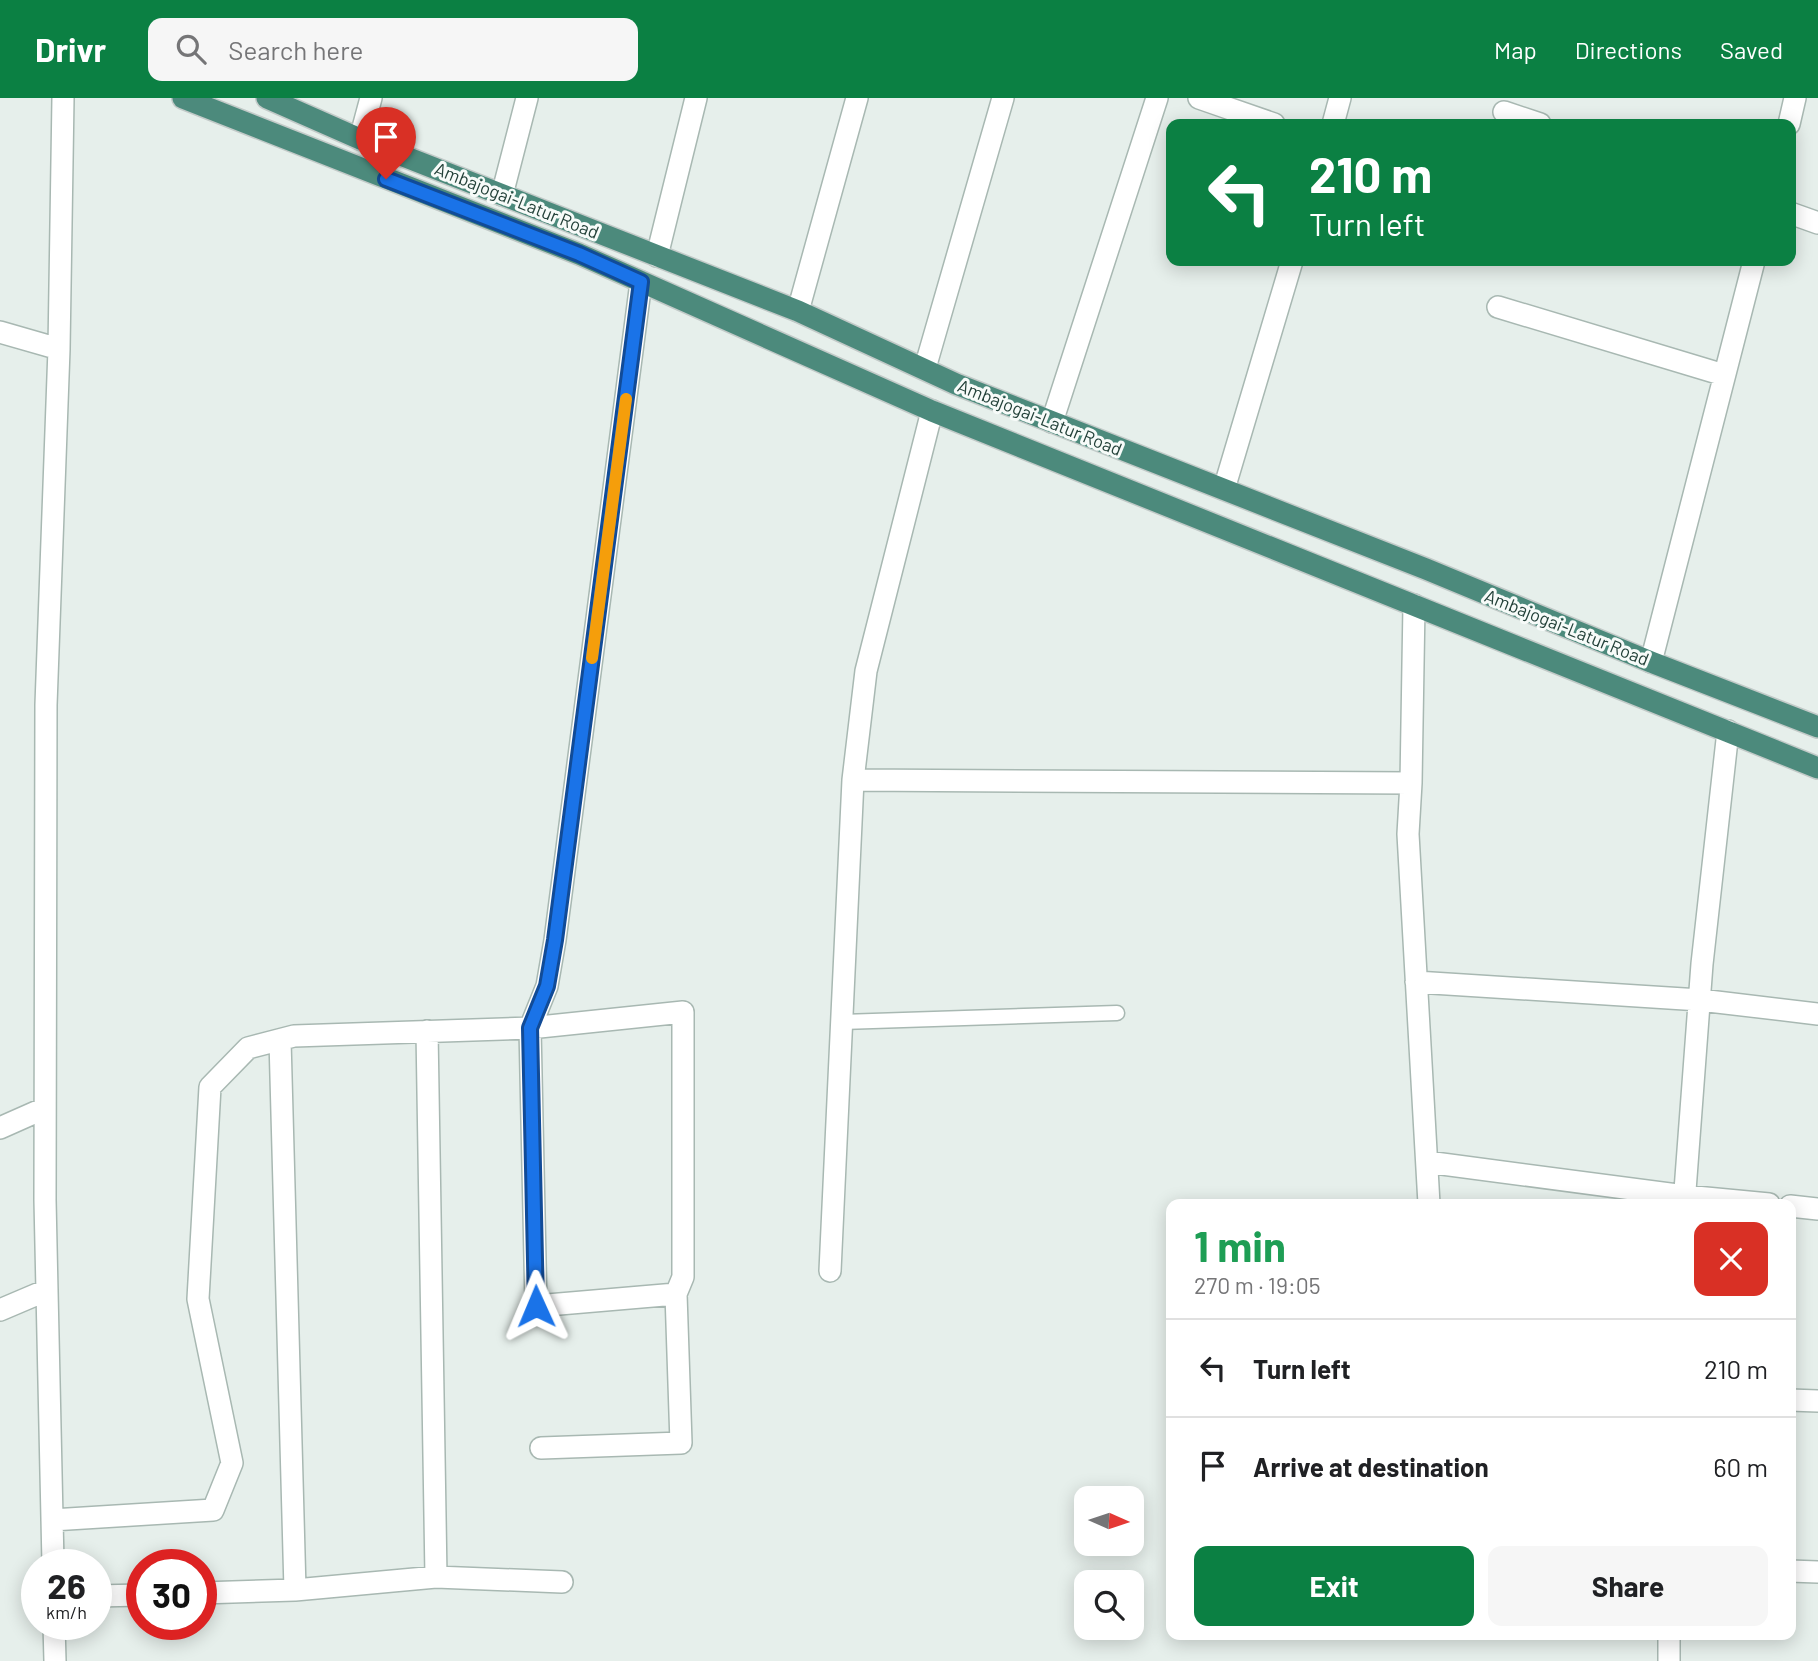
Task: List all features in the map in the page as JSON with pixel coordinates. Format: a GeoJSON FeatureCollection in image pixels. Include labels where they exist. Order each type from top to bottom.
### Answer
{"type":"FeatureCollection","features":[{"type":"Feature","properties":{"kind":"highway"},"geometry":{"type":"LineString","coordinates":[[183,98],[579,254],[932,411],[1818,768]]}},
{"type":"Feature","properties":{"kind":"highway","name":"Ambajogai-Latur Road"},"geometry":{"type":"LineString","coordinates":[[267,98],[360,139],[798,311],[925,369],[1052,422],[1818,727]]}},
{"type":"Feature","properties":{"kind":"street"},"geometry":{"type":"LineString","coordinates":[[53,1549],[45,1108],[46,705],[59,349],[63,98]]}},
{"type":"Feature","properties":{"kind":"street"},"geometry":{"type":"LineString","coordinates":[[360,139],[371,98]]}},
{"type":"Feature","properties":{"kind":"street"},"geometry":{"type":"LineString","coordinates":[[502,195],[527,98]]}},
{"type":"Feature","properties":{"kind":"street"},"geometry":{"type":"LineString","coordinates":[[657,256],[696,98]]}},
{"type":"Feature","properties":{"kind":"street"},"geometry":{"type":"LineString","coordinates":[[798,311],[857,98]]}},
{"type":"Feature","properties":{"kind":"street"},"geometry":{"type":"LineString","coordinates":[[925,369],[1003,98]]}},
{"type":"Feature","properties":{"kind":"street"},"geometry":{"type":"LineString","coordinates":[[1052,422],[1157,98]]}},
{"type":"Feature","properties":{"kind":"street"},"geometry":{"type":"LineString","coordinates":[[1199,98],[1260,119]]}},
{"type":"Feature","properties":{"kind":"street"},"geometry":{"type":"LineString","coordinates":[[1334,119],[1340,98]]}},
{"type":"Feature","properties":{"kind":"street"},"geometry":{"type":"LineString","coordinates":[[1790,119],[1796,98]]}},
{"type":"Feature","properties":{"kind":"street"},"geometry":{"type":"LineString","coordinates":[[1504,111],[1526,119]]}},
{"type":"Feature","properties":{"kind":"street"},"geometry":{"type":"LineString","coordinates":[[1796,215],[1818,223]]}},
{"type":"Feature","properties":{"kind":"street"},"geometry":{"type":"LineString","coordinates":[[1224,489],[1291,266]]}},
{"type":"Feature","properties":{"kind":"street"},"geometry":{"type":"LineString","coordinates":[[1651,662],[1753,266]]}},
{"type":"Feature","properties":{"kind":"street"},"geometry":{"type":"LineString","coordinates":[[641,282],[555,940],[547,986],[530,1028],[536,1306],[676,1294]]}},
{"type":"Feature","properties":{"kind":"street"},"geometry":{"type":"LineString","coordinates":[[1498,307],[1724,375]]}},
{"type":"Feature","properties":{"kind":"street"},"geometry":{"type":"LineString","coordinates":[[0,332],[59,349]]}},
{"type":"Feature","properties":{"kind":"street"},"geometry":{"type":"LineString","coordinates":[[830,1271],[853,780],[866,671],[932,411]]}},
{"type":"Feature","properties":{"kind":"street"},"geometry":{"type":"LineString","coordinates":[[1414,605],[1408,834],[1429,1199]]}},
{"type":"Feature","properties":{"kind":"street"},"geometry":{"type":"LineString","coordinates":[[1685,1199],[1700,1000],[1728,731]]}},
{"type":"Feature","properties":{"kind":"street"},"geometry":{"type":"LineString","coordinates":[[853,780],[1411,783]]}},
{"type":"Feature","properties":{"kind":"street"},"geometry":{"type":"LineString","coordinates":[[1416,982],[1700,1000],[1818,1014]]}},
{"type":"Feature","properties":{"kind":"street"},"geometry":{"type":"LineString","coordinates":[[52,1520],[213,1510],[232,1463],[198,1299],[210,1087],[247,1048],[294,1036],[530,1028],[683,1012],[683,1277],[676,1294],[681,1443],[541,1448]]}},
{"type":"Feature","properties":{"kind":"street"},"geometry":{"type":"LineString","coordinates":[[427,1031],[436,1577]]}},
{"type":"Feature","properties":{"kind":"street"},"geometry":{"type":"LineString","coordinates":[[280,1040],[295,1590]]}},
{"type":"Feature","properties":{"kind":"street"},"geometry":{"type":"LineString","coordinates":[[0,1128],[45,1108]]}},
{"type":"Feature","properties":{"kind":"street"},"geometry":{"type":"LineString","coordinates":[[1427,1162],[1678,1199]]}},
{"type":"Feature","properties":{"kind":"street"},"geometry":{"type":"LineString","coordinates":[[1796,1207],[1818,1209]]}},
{"type":"Feature","properties":{"kind":"street"},"geometry":{"type":"LineString","coordinates":[[0,1310],[47,1290]]}},
{"type":"Feature","properties":{"kind":"street"},"geometry":{"type":"LineString","coordinates":[[1796,1400],[1818,1401]]}},
{"type":"Feature","properties":{"kind":"street"},"geometry":{"type":"LineString","coordinates":[[1796,1571],[1818,1572]]}},
{"type":"Feature","properties":{"kind":"street"},"geometry":{"type":"LineString","coordinates":[[217,1592],[295,1590],[436,1577],[562,1582]]}},
{"type":"Feature","properties":{"kind":"street"},"geometry":{"type":"LineString","coordinates":[[54,1640],[55,1661]]}},
{"type":"Feature","properties":{"kind":"street"},"geometry":{"type":"LineString","coordinates":[[1669,1640],[1669,1661]]}},
{"type":"Feature","properties":{"kind":"lane"},"geometry":{"type":"LineString","coordinates":[[842,1022],[1116,1013]]}},
{"type":"Feature","properties":{"kind":"slow traffic"},"geometry":{"type":"LineString","coordinates":[[592,658],[626,399]]}},
{"type":"Feature","properties":{"kind":"route"},"geometry":{"type":"LineString","coordinates":[[386,179],[579,254],[641,282],[555,940],[547,986],[530,1028],[536,1306]]}}]}
